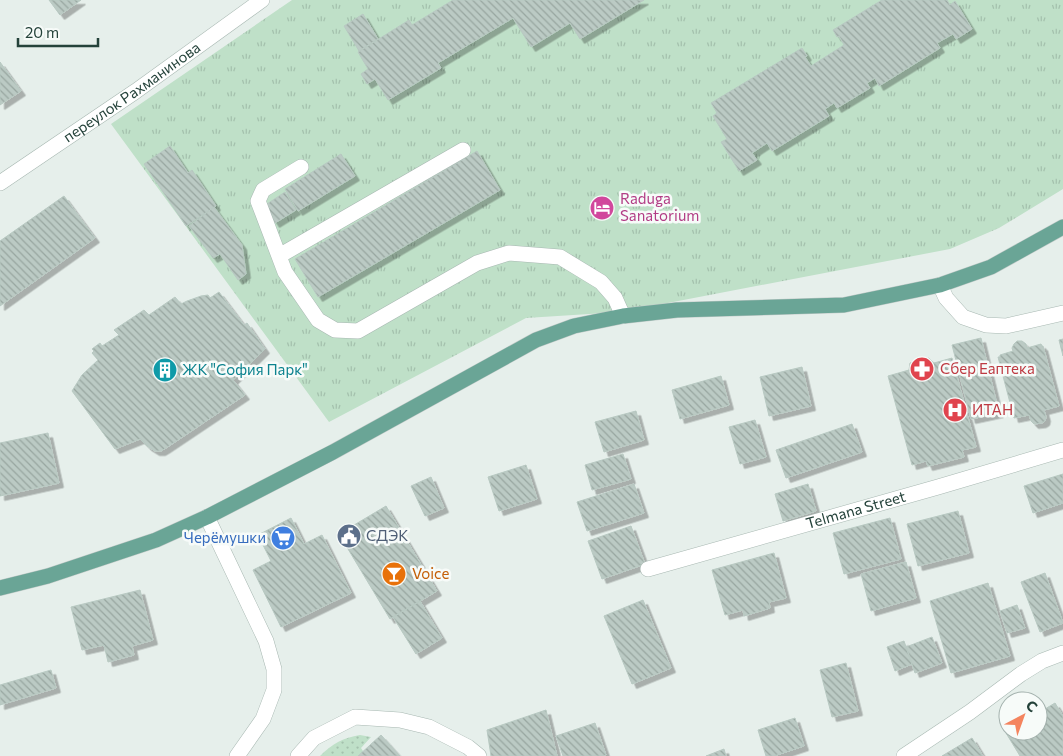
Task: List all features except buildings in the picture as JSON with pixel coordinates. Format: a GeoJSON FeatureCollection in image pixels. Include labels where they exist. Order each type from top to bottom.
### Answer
{"type":"FeatureCollection","features":[{"type":"Feature","properties":{"kind":"main road"},"geometry":{"type":"LineString","coordinates":[[0,588],[48,576],[156,540],[207,517],[333,452],[536,340],[574,326],[623,316],[677,310],[844,304],[940,285],[992,267],[1063,227]]}},
{"type":"Feature","properties":{"kind":"street","name":"переулок Рахманинова"},"geometry":{"type":"LineString","coordinates":[[0,183],[136,91],[262,0]]}},
{"type":"Feature","properties":{"kind":"street"},"geometry":{"type":"LineString","coordinates":[[279,256],[463,150]]}},
{"type":"Feature","properties":{"kind":"street"},"geometry":{"type":"LineString","coordinates":[[302,167],[262,190],[258,201],[285,272],[318,320],[335,330],[358,331],[476,262],[509,253],[560,257],[601,282],[616,298],[623,316]]}},
{"type":"Feature","properties":{"kind":"street"},"geometry":{"type":"LineString","coordinates":[[940,285],[946,298],[963,317],[986,325],[1006,326],[1063,313]]}},
{"type":"Feature","properties":{"kind":"street","name":"Telmana Street"},"geometry":{"type":"LineString","coordinates":[[648,569],[1063,450]]}},
{"type":"Feature","properties":{"kind":"street"},"geometry":{"type":"LineString","coordinates":[[207,517],[266,642],[274,669],[274,690],[263,719],[237,756]]}},
{"type":"Feature","properties":{"kind":"street"},"geometry":{"type":"LineString","coordinates":[[904,756],[970,712],[1021,674],[1042,661],[1063,653]]}},
{"type":"Feature","properties":{"kind":"street"},"geometry":{"type":"LineString","coordinates":[[298,756],[314,738],[355,717],[400,720],[429,726],[468,747],[479,756]]}},
{"type":"Feature","properties":{"kind":"green space","name":"Raduga Sanatorium"},"geometry":{"type":"Polygon","coordinates":[[[292,0],[1063,0],[1063,189],[999,228],[950,249],[621,312],[526,318],[329,422],[111,124],[292,0]]]}},
{"type":"Feature","properties":{"kind":"green space"},"geometry":{"type":"Polygon","coordinates":[[[360,735],[371,737],[361,748],[363,751],[359,756],[320,756],[338,742],[360,735]]]}},
{"type":"Feature","properties":{"kind":"place","name":"Raduga Sanatorium"},"geometry":{"type":"Point","coordinates":[602,208]}},
{"type":"Feature","properties":{"kind":"place","name":"Сбер Еаптека"},"geometry":{"type":"Point","coordinates":[922,369]}},
{"type":"Feature","properties":{"kind":"place","name":"ЖК \"София Парк\""},"geometry":{"type":"Point","coordinates":[165,370]}},
{"type":"Feature","properties":{"kind":"place","name":"ИТАН"},"geometry":{"type":"Point","coordinates":[955,410]}},
{"type":"Feature","properties":{"kind":"place","name":"СДЭК"},"geometry":{"type":"Point","coordinates":[349,536]}},
{"type":"Feature","properties":{"kind":"place","name":"Черёмушки"},"geometry":{"type":"Point","coordinates":[283,538]}},
{"type":"Feature","properties":{"kind":"place","name":"Voice"},"geometry":{"type":"Point","coordinates":[394,574]}}]}
